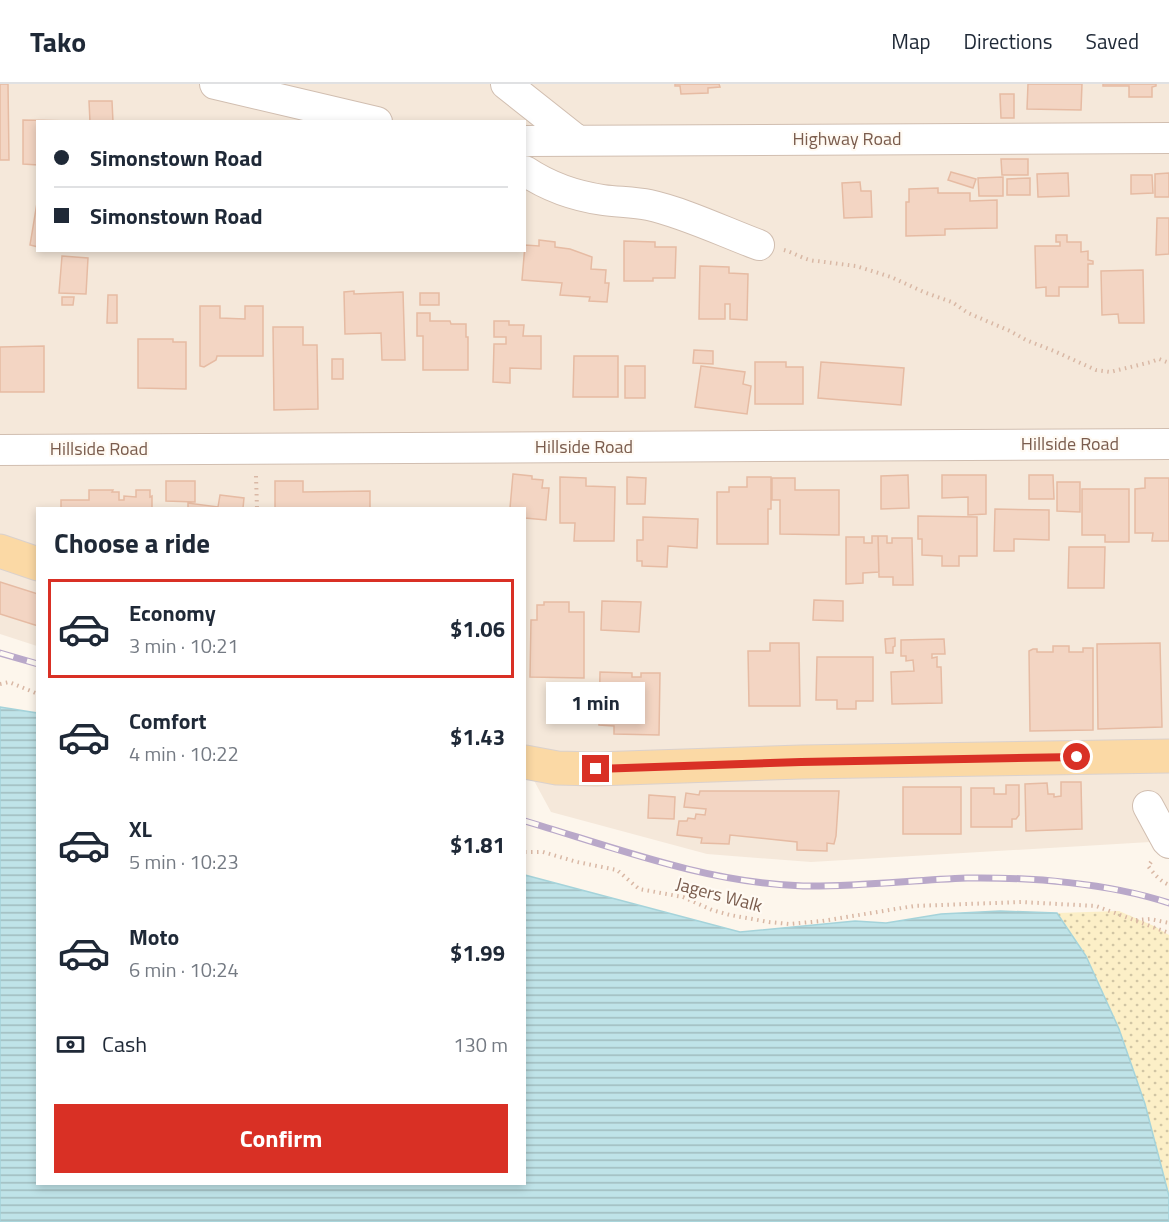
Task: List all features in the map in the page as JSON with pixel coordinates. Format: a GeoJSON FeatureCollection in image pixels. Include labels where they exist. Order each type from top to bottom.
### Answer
{"type":"FeatureCollection","features":[{"type":"Feature","properties":{"kind":"main road"},"geometry":{"type":"LineString","coordinates":[[0,551],[36,563]]}},
{"type":"Feature","properties":{"kind":"main road"},"geometry":{"type":"LineString","coordinates":[[526,762],[557,768],[596,769],[813,762],[1169,756]]}},
{"type":"Feature","properties":{"kind":"street"},"geometry":{"type":"LineString","coordinates":[[214,84],[368,120]]}},
{"type":"Feature","properties":{"kind":"street"},"geometry":{"type":"LineString","coordinates":[[506,84],[578,141]]}},
{"type":"Feature","properties":{"kind":"street","name":"Highway Road"},"geometry":{"type":"LineString","coordinates":[[526,141],[1169,138]]}},
{"type":"Feature","properties":{"kind":"street"},"geometry":{"type":"LineString","coordinates":[[526,172],[555,188],[574,194],[646,204],[759,245]]}},
{"type":"Feature","properties":{"kind":"street","name":"Hillside Road"},"geometry":{"type":"LineString","coordinates":[[0,450],[1169,444]]}},
{"type":"Feature","properties":{"kind":"street"},"geometry":{"type":"LineString","coordinates":[[1148,806],[1168,842]]}},
{"type":"Feature","properties":{"kind":"path"},"geometry":{"type":"LineString","coordinates":[[759,245],[793,252],[811,261],[856,267],[891,276],[926,294],[952,302],[968,313],[1026,340],[1096,370],[1110,372],[1159,359],[1169,363]]}},
{"type":"Feature","properties":{"kind":"path"},"geometry":{"type":"LineString","coordinates":[[256,476],[257,507]]}},
{"type":"Feature","properties":{"kind":"path"},"geometry":{"type":"LineString","coordinates":[[0,684],[9,682],[36,693]]}},
{"type":"Feature","properties":{"kind":"path","name":"Jagers Walk"},"geometry":{"type":"LineString","coordinates":[[526,852],[543,852],[617,870],[639,889],[683,897],[730,915],[769,922],[789,924],[822,921],[914,906],[1021,903],[1096,906],[1135,920]]}},
{"type":"Feature","properties":{"kind":"path"},"geometry":{"type":"LineString","coordinates":[[1148,866],[1155,875],[1169,885]]}},
{"type":"Feature","properties":{"kind":"path"},"geometry":{"type":"LineString","coordinates":[[1135,920],[1150,919],[1169,923]]}},
{"type":"Feature","properties":{"kind":"path"},"geometry":{"type":"LineString","coordinates":[[1135,920],[1169,933]]}},
{"type":"Feature","properties":{"kind":"shaded area"},"geometry":{"type":"Polygon","coordinates":[[[0,84],[1169,84],[1169,843],[1167,841],[811,862],[707,854],[551,812],[526,766],[526,507],[36,507],[36,646],[0,634],[0,84]]]}},
{"type":"Feature","properties":{"kind":"sand"},"geometry":{"type":"Polygon","coordinates":[[[1119,911],[1169,935],[1169,1196],[1145,1104],[1119,1029],[1086,956],[1057,913],[1119,911]]]}},
{"type":"Feature","properties":{"kind":"water"},"geometry":{"type":"Polygon","coordinates":[[[0,707],[36,713],[36,1185],[526,1185],[526,875],[740,932],[855,921],[886,923],[941,914],[1000,911],[1057,913],[1086,956],[1119,1029],[1145,1104],[1169,1196],[1169,1222],[0,1222],[0,707]]]}},
{"type":"Feature","properties":{"kind":"building"},"geometry":{"type":"Polygon","coordinates":[[[0,84],[8,84],[9,160],[0,160],[0,84]]]}},
{"type":"Feature","properties":{"kind":"building"},"geometry":{"type":"Polygon","coordinates":[[[675,84],[719,84],[720,87],[708,88],[708,93],[681,94],[680,86],[675,86],[675,84]]]}},
{"type":"Feature","properties":{"kind":"building"},"geometry":{"type":"Polygon","coordinates":[[[1028,84],[1082,84],[1081,110],[1027,109],[1028,84]]]}},
{"type":"Feature","properties":{"kind":"building"},"geometry":{"type":"Polygon","coordinates":[[[1103,84],[1156,84],[1156,86],[1152,87],[1152,97],[1129,97],[1129,86],[1103,86],[1103,84]]]}},
{"type":"Feature","properties":{"kind":"building"},"geometry":{"type":"Polygon","coordinates":[[[1000,94],[1014,94],[1014,118],[1001,118],[1000,94]]]}},
{"type":"Feature","properties":{"kind":"building"},"geometry":{"type":"Polygon","coordinates":[[[89,101],[112,101],[113,120],[90,120],[89,101]]]}},
{"type":"Feature","properties":{"kind":"building"},"geometry":{"type":"Polygon","coordinates":[[[23,120],[36,120],[36,165],[23,164],[23,120]]]}},
{"type":"Feature","properties":{"kind":"building"},"geometry":{"type":"Polygon","coordinates":[[[1001,159],[1028,159],[1028,175],[1002,175],[1001,159]]]}},
{"type":"Feature","properties":{"kind":"building"},"geometry":{"type":"Polygon","coordinates":[[[951,172],[976,179],[973,188],[948,180],[951,172]]]}},
{"type":"Feature","properties":{"kind":"building"},"geometry":{"type":"Polygon","coordinates":[[[1068,173],[1069,196],[1038,197],[1037,174],[1068,173]]]}},
{"type":"Feature","properties":{"kind":"building"},"geometry":{"type":"Polygon","coordinates":[[[1169,173],[1169,197],[1155,197],[1155,174],[1169,173]]]}},
{"type":"Feature","properties":{"kind":"building"},"geometry":{"type":"Polygon","coordinates":[[[1131,175],[1152,175],[1153,193],[1131,194],[1131,175]]]}},
{"type":"Feature","properties":{"kind":"building"},"geometry":{"type":"Polygon","coordinates":[[[1003,177],[1003,196],[979,196],[978,178],[1003,177]]]}},
{"type":"Feature","properties":{"kind":"building"},"geometry":{"type":"Polygon","coordinates":[[[1030,178],[1030,195],[1007,195],[1007,179],[1030,178]]]}},
{"type":"Feature","properties":{"kind":"building"},"geometry":{"type":"Polygon","coordinates":[[[860,182],[861,191],[871,191],[872,217],[844,218],[842,183],[860,182]]]}},
{"type":"Feature","properties":{"kind":"building"},"geometry":{"type":"Polygon","coordinates":[[[938,188],[938,193],[970,193],[970,201],[997,200],[997,228],[945,229],[945,235],[906,236],[906,202],[909,202],[909,189],[938,188]]]}},
{"type":"Feature","properties":{"kind":"building"},"geometry":{"type":"Polygon","coordinates":[[[36,209],[36,246],[30,245],[36,209]]]}},
{"type":"Feature","properties":{"kind":"building"},"geometry":{"type":"Polygon","coordinates":[[[1157,218],[1169,218],[1169,254],[1156,255],[1157,218]]]}},
{"type":"Feature","properties":{"kind":"building"},"geometry":{"type":"Polygon","coordinates":[[[1056,235],[1067,235],[1067,242],[1081,242],[1081,252],[1088,251],[1088,260],[1093,261],[1093,264],[1088,264],[1088,287],[1059,287],[1059,296],[1046,296],[1046,287],[1036,288],[1035,246],[1060,246],[1060,242],[1056,242],[1056,235]]]}},
{"type":"Feature","properties":{"kind":"building"},"geometry":{"type":"Polygon","coordinates":[[[539,240],[555,242],[555,247],[570,249],[592,257],[591,269],[606,270],[605,283],[609,283],[607,302],[589,301],[590,297],[560,295],[562,283],[522,280],[526,245],[539,246],[539,240]]]}},
{"type":"Feature","properties":{"kind":"building"},"geometry":{"type":"Polygon","coordinates":[[[624,241],[655,242],[655,247],[676,247],[675,278],[624,281],[624,241]]]}},
{"type":"Feature","properties":{"kind":"building"},"geometry":{"type":"Polygon","coordinates":[[[62,256],[88,258],[86,294],[59,293],[62,256]]]}},
{"type":"Feature","properties":{"kind":"building"},"geometry":{"type":"Polygon","coordinates":[[[700,266],[729,267],[729,273],[748,274],[747,320],[730,319],[730,304],[725,304],[725,319],[699,319],[700,266]]]}},
{"type":"Feature","properties":{"kind":"building"},"geometry":{"type":"Polygon","coordinates":[[[1143,270],[1144,323],[1119,323],[1118,314],[1102,315],[1101,271],[1143,270]]]}},
{"type":"Feature","properties":{"kind":"building"},"geometry":{"type":"Polygon","coordinates":[[[354,291],[354,294],[403,292],[405,360],[382,360],[381,333],[345,334],[344,292],[354,291]]]}},
{"type":"Feature","properties":{"kind":"building"},"geometry":{"type":"Polygon","coordinates":[[[420,293],[439,293],[439,305],[420,305],[420,293]]]}},
{"type":"Feature","properties":{"kind":"building"},"geometry":{"type":"Polygon","coordinates":[[[108,295],[117,295],[117,323],[107,323],[108,295]]]}},
{"type":"Feature","properties":{"kind":"building"},"geometry":{"type":"Polygon","coordinates":[[[62,297],[74,297],[73,305],[62,305],[62,297]]]}},
{"type":"Feature","properties":{"kind":"building"},"geometry":{"type":"Polygon","coordinates":[[[200,306],[220,306],[220,318],[245,319],[245,306],[263,306],[263,356],[217,356],[216,360],[204,367],[200,366],[200,306]]]}},
{"type":"Feature","properties":{"kind":"building"},"geometry":{"type":"Polygon","coordinates":[[[417,313],[430,313],[430,321],[466,324],[468,370],[423,370],[423,336],[417,336],[417,313]]]}},
{"type":"Feature","properties":{"kind":"building"},"geometry":{"type":"Polygon","coordinates":[[[494,321],[509,321],[509,325],[524,325],[523,336],[541,336],[541,369],[510,368],[510,383],[493,382],[494,344],[506,344],[506,337],[494,337],[494,321]]]}},
{"type":"Feature","properties":{"kind":"building"},"geometry":{"type":"Polygon","coordinates":[[[273,327],[303,327],[303,345],[317,345],[318,409],[274,410],[273,327]]]}},
{"type":"Feature","properties":{"kind":"building"},"geometry":{"type":"Polygon","coordinates":[[[138,339],[173,339],[173,342],[186,342],[186,389],[138,388],[138,339]]]}},
{"type":"Feature","properties":{"kind":"building"},"geometry":{"type":"Polygon","coordinates":[[[44,346],[44,392],[0,392],[0,347],[44,346]]]}},
{"type":"Feature","properties":{"kind":"building"},"geometry":{"type":"Polygon","coordinates":[[[694,350],[713,351],[713,364],[693,363],[694,350]]]}},
{"type":"Feature","properties":{"kind":"building"},"geometry":{"type":"Polygon","coordinates":[[[574,356],[618,356],[618,397],[573,397],[574,356]]]}},
{"type":"Feature","properties":{"kind":"building"},"geometry":{"type":"Polygon","coordinates":[[[332,359],[343,359],[343,379],[332,379],[332,359]]]}},
{"type":"Feature","properties":{"kind":"building"},"geometry":{"type":"Polygon","coordinates":[[[755,362],[786,362],[786,367],[803,367],[803,404],[755,404],[755,362]]]}},
{"type":"Feature","properties":{"kind":"building"},"geometry":{"type":"Polygon","coordinates":[[[821,362],[904,368],[901,405],[818,398],[821,362]]]}},
{"type":"Feature","properties":{"kind":"building"},"geometry":{"type":"Polygon","coordinates":[[[625,366],[645,366],[645,398],[625,398],[625,366]]]}},
{"type":"Feature","properties":{"kind":"building"},"geometry":{"type":"Polygon","coordinates":[[[701,366],[745,372],[743,384],[751,386],[747,414],[695,407],[701,366]]]}},
{"type":"Feature","properties":{"kind":"building"},"geometry":{"type":"Polygon","coordinates":[[[513,474],[543,480],[542,488],[549,488],[546,520],[526,518],[526,507],[510,507],[513,474]]]}},
{"type":"Feature","properties":{"kind":"building"},"geometry":{"type":"Polygon","coordinates":[[[908,475],[909,508],[881,509],[881,476],[908,475]]]}},
{"type":"Feature","properties":{"kind":"building"},"geometry":{"type":"Polygon","coordinates":[[[942,475],[986,475],[986,514],[968,515],[968,497],[942,498],[942,475]]]}},
{"type":"Feature","properties":{"kind":"building"},"geometry":{"type":"Polygon","coordinates":[[[1029,475],[1053,475],[1054,499],[1029,499],[1029,475]]]}},
{"type":"Feature","properties":{"kind":"building"},"geometry":{"type":"Polygon","coordinates":[[[560,477],[586,478],[586,486],[615,487],[614,541],[574,541],[575,523],[560,523],[560,477]]]}},
{"type":"Feature","properties":{"kind":"building"},"geometry":{"type":"Polygon","coordinates":[[[627,477],[646,478],[645,504],[627,504],[627,477]]]}},
{"type":"Feature","properties":{"kind":"building"},"geometry":{"type":"Polygon","coordinates":[[[747,477],[771,477],[768,544],[717,544],[717,492],[729,492],[729,487],[747,487],[747,477]]]}},
{"type":"Feature","properties":{"kind":"building"},"geometry":{"type":"Polygon","coordinates":[[[772,478],[795,478],[795,490],[839,490],[839,535],[780,534],[780,500],[772,500],[772,478]]]}},
{"type":"Feature","properties":{"kind":"building"},"geometry":{"type":"Polygon","coordinates":[[[1145,478],[1169,478],[1169,541],[1152,541],[1153,533],[1135,533],[1135,489],[1145,488],[1145,478]]]}},
{"type":"Feature","properties":{"kind":"building"},"geometry":{"type":"Polygon","coordinates":[[[166,481],[195,481],[195,502],[166,501],[166,481]]]}},
{"type":"Feature","properties":{"kind":"building"},"geometry":{"type":"Polygon","coordinates":[[[275,481],[303,481],[303,492],[370,491],[370,507],[275,507],[275,481]]]}},
{"type":"Feature","properties":{"kind":"building"},"geometry":{"type":"Polygon","coordinates":[[[1057,482],[1080,482],[1080,512],[1057,511],[1057,482]]]}},
{"type":"Feature","properties":{"kind":"building"},"geometry":{"type":"Polygon","coordinates":[[[1082,489],[1129,489],[1129,542],[1105,542],[1105,535],[1082,535],[1082,489]]]}},
{"type":"Feature","properties":{"kind":"building"},"geometry":{"type":"Polygon","coordinates":[[[89,490],[113,490],[112,492],[119,492],[119,500],[124,500],[124,496],[136,497],[136,490],[150,490],[152,507],[61,507],[61,500],[89,500],[89,490]]]}},
{"type":"Feature","properties":{"kind":"building"},"geometry":{"type":"Polygon","coordinates":[[[220,495],[244,498],[243,507],[218,507],[220,495]]]}},
{"type":"Feature","properties":{"kind":"building"},"geometry":{"type":"Polygon","coordinates":[[[188,503],[218,507],[188,507],[188,503]]]}},
{"type":"Feature","properties":{"kind":"building"},"geometry":{"type":"Polygon","coordinates":[[[995,509],[1049,510],[1049,540],[1014,539],[1014,551],[994,551],[995,509]]]}},
{"type":"Feature","properties":{"kind":"building"},"geometry":{"type":"Polygon","coordinates":[[[918,516],[977,517],[977,556],[959,556],[959,566],[942,566],[942,556],[922,555],[922,539],[918,539],[918,516]]]}},
{"type":"Feature","properties":{"kind":"building"},"geometry":{"type":"Polygon","coordinates":[[[643,517],[698,519],[697,548],[668,546],[667,567],[642,566],[642,561],[637,561],[637,540],[643,540],[643,517]]]}},
{"type":"Feature","properties":{"kind":"building"},"geometry":{"type":"Polygon","coordinates":[[[872,536],[878,536],[879,572],[863,573],[863,583],[846,584],[846,537],[864,537],[864,543],[872,543],[872,536]]]}},
{"type":"Feature","properties":{"kind":"building"},"geometry":{"type":"Polygon","coordinates":[[[878,536],[887,536],[887,543],[892,543],[892,538],[912,538],[913,585],[893,585],[893,577],[879,577],[878,536]]]}},
{"type":"Feature","properties":{"kind":"building"},"geometry":{"type":"Polygon","coordinates":[[[1069,547],[1105,547],[1104,588],[1068,588],[1069,547]]]}},
{"type":"Feature","properties":{"kind":"building"},"geometry":{"type":"Polygon","coordinates":[[[0,582],[36,593],[36,625],[0,614],[0,582]]]}},
{"type":"Feature","properties":{"kind":"building"},"geometry":{"type":"Polygon","coordinates":[[[814,600],[843,601],[843,621],[813,620],[814,600]]]}},
{"type":"Feature","properties":{"kind":"building"},"geometry":{"type":"Polygon","coordinates":[[[602,601],[641,602],[639,632],[601,630],[602,601]]]}},
{"type":"Feature","properties":{"kind":"building"},"geometry":{"type":"Polygon","coordinates":[[[544,602],[569,602],[569,612],[584,612],[584,678],[530,677],[531,620],[537,620],[537,605],[544,605],[544,602]]]}},
{"type":"Feature","properties":{"kind":"building"},"geometry":{"type":"Polygon","coordinates":[[[895,638],[893,653],[886,653],[885,639],[895,638]]]}},
{"type":"Feature","properties":{"kind":"building"},"geometry":{"type":"Polygon","coordinates":[[[944,639],[945,654],[932,654],[932,658],[937,657],[937,667],[941,667],[942,703],[892,704],[891,672],[914,671],[913,660],[906,661],[906,656],[901,656],[901,640],[944,639]]]}},
{"type":"Feature","properties":{"kind":"building"},"geometry":{"type":"Polygon","coordinates":[[[770,643],[799,643],[800,706],[749,706],[748,651],[770,651],[770,643]]]}},
{"type":"Feature","properties":{"kind":"building"},"geometry":{"type":"Polygon","coordinates":[[[1160,643],[1162,727],[1098,729],[1097,644],[1160,643]]]}},
{"type":"Feature","properties":{"kind":"building"},"geometry":{"type":"Polygon","coordinates":[[[1053,646],[1069,646],[1069,652],[1083,652],[1083,648],[1093,648],[1093,730],[1030,731],[1029,651],[1037,649],[1037,652],[1053,652],[1053,646]]]}},
{"type":"Feature","properties":{"kind":"building"},"geometry":{"type":"Polygon","coordinates":[[[817,657],[873,657],[873,701],[856,701],[856,709],[837,709],[837,700],[816,700],[817,657]]]}},
{"type":"Feature","properties":{"kind":"building"},"geometry":{"type":"Polygon","coordinates":[[[600,672],[632,673],[632,677],[641,677],[641,673],[660,673],[659,735],[614,734],[614,726],[599,725],[600,672]]]}},
{"type":"Feature","properties":{"kind":"building"},"geometry":{"type":"Polygon","coordinates":[[[1061,782],[1081,782],[1082,829],[1026,831],[1025,784],[1047,783],[1048,794],[1054,794],[1054,797],[1061,796],[1061,782]]]}},
{"type":"Feature","properties":{"kind":"building"},"geometry":{"type":"Polygon","coordinates":[[[1006,785],[1019,785],[1019,815],[1016,819],[1012,819],[1012,827],[971,827],[971,788],[994,788],[994,794],[1006,794],[1006,785]]]}},
{"type":"Feature","properties":{"kind":"building"},"geometry":{"type":"Polygon","coordinates":[[[903,787],[961,787],[961,834],[903,834],[903,787]]]}},
{"type":"Feature","properties":{"kind":"building"},"geometry":{"type":"Polygon","coordinates":[[[700,791],[839,791],[834,844],[827,843],[827,851],[797,850],[797,842],[730,835],[729,844],[701,843],[702,838],[677,835],[679,821],[687,821],[688,818],[695,819],[696,814],[705,815],[706,809],[684,807],[686,793],[699,795],[700,791]]]}},
{"type":"Feature","properties":{"kind":"building"},"geometry":{"type":"Polygon","coordinates":[[[649,795],[675,797],[674,819],[648,818],[649,795]]]}},
{"type":"Feature","properties":{"kind":"railway"},"geometry":{"type":"LineString","coordinates":[[0,653],[36,663]]}},
{"type":"Feature","properties":{"kind":"railway"},"geometry":{"type":"LineString","coordinates":[[526,821],[628,853],[697,871],[767,883],[824,886],[967,878],[1017,879],[1095,886],[1169,903]]}},
{"type":"Feature","properties":{"kind":"route"},"geometry":{"type":"LineString","coordinates":[[596,769],[801,762],[1077,757]]}}]}
